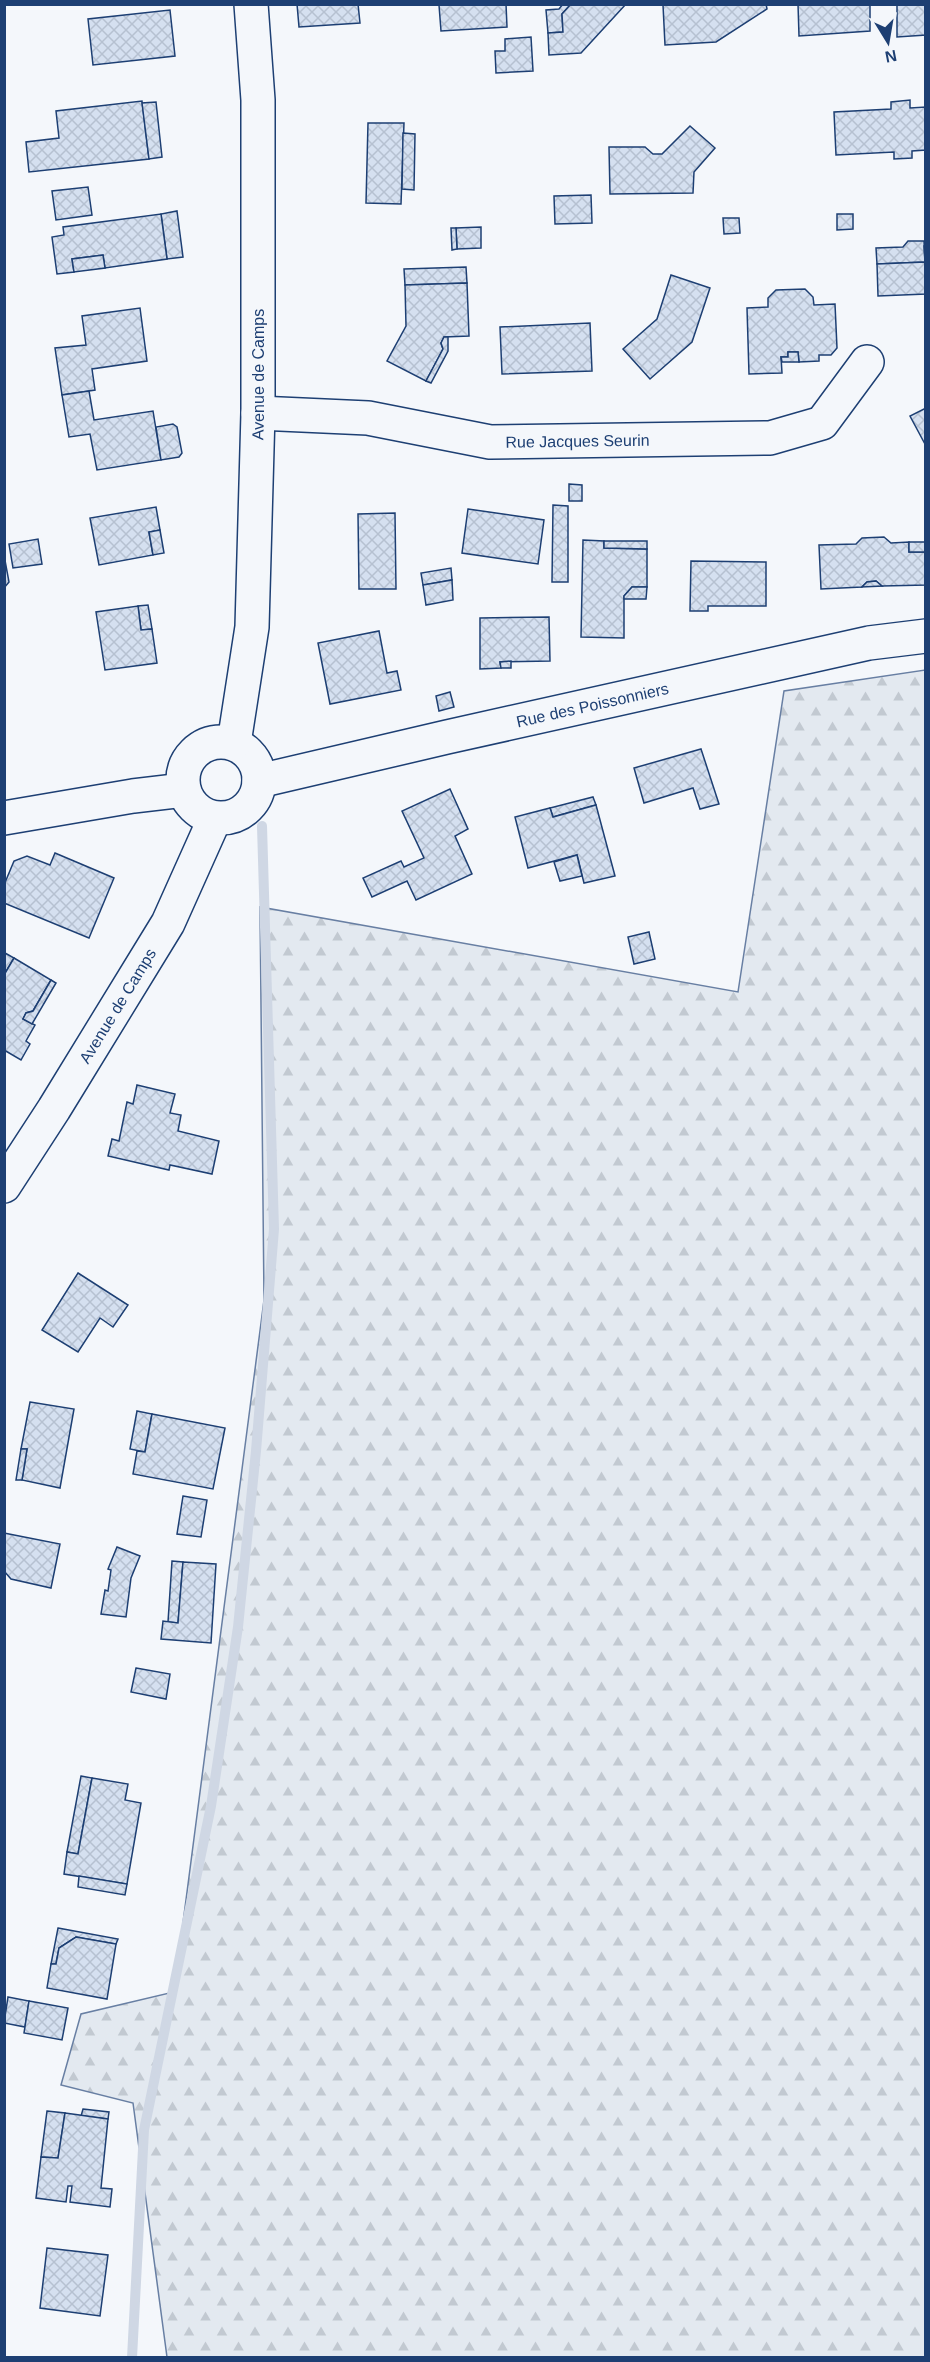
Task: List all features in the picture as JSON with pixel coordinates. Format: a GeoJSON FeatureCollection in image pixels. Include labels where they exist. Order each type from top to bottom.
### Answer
{"type":"FeatureCollection","features":[{"type":"Feature","properties":{"kind":"street","name":"Avenue de Camps"},"geometry":{"type":"LineString","coordinates":[[234,743],[252,627],[258,413],[258,100],[252,4]]}},
{"type":"Feature","properties":{"kind":"street","name":"Rue Jacques Seurin"},"geometry":{"type":"LineString","coordinates":[[258,413],[368,418],[490,442],[770,438],[822,423],[867,362]]}},
{"type":"Feature","properties":{"kind":"street","name":"Rue des Poissonniers"},"geometry":{"type":"LineString","coordinates":[[259,782],[447,736],[845,648],[926,636]]}},
{"type":"Feature","properties":{"kind":"street"},"geometry":{"type":"LineString","coordinates":[[210,743],[234,743],[253,758],[258,769],[259,782],[257,793],[246,808],[228,817],[215,818],[202,814],[192,806],[184,790],[184,769],[198,748],[210,743]]}},
{"type":"Feature","properties":{"kind":"street"},"geometry":{"type":"LineString","coordinates":[[4,818],[133,796],[184,790]]}},
{"type":"Feature","properties":{"kind":"street","name":"Avenue de Camps"},"geometry":{"type":"LineString","coordinates":[[4,1186],[168,923],[215,818]]}},
{"type":"Feature","properties":{"kind":"green space"},"geometry":{"type":"Polygon","coordinates":[[[925,670],[925,2357],[167,2357],[133,2103],[61,2085],[81,2014],[174,1992],[264,1300],[260,907],[738,992],[784,691],[925,670]]]}},
{"type":"Feature","properties":{"kind":"building"},"geometry":{"type":"Polygon","coordinates":[[[297,4],[358,4],[360,23],[299,27],[297,4]]]}},
{"type":"Feature","properties":{"kind":"building"},"geometry":{"type":"Polygon","coordinates":[[[506,4],[507,27],[441,31],[439,5],[506,4]]]}},
{"type":"Feature","properties":{"kind":"building"},"geometry":{"type":"Polygon","coordinates":[[[563,4],[571,4],[562,14],[563,32],[548,33],[546,10],[559,9],[563,4]]]}},
{"type":"Feature","properties":{"kind":"building"},"geometry":{"type":"Polygon","coordinates":[[[571,4],[626,4],[581,53],[549,55],[548,33],[563,32],[562,14],[571,4]]]}},
{"type":"Feature","properties":{"kind":"building"},"geometry":{"type":"Polygon","coordinates":[[[766,4],[767,9],[716,42],[665,45],[663,5],[766,4]]]}},
{"type":"Feature","properties":{"kind":"building"},"geometry":{"type":"Polygon","coordinates":[[[798,4],[870,4],[870,31],[799,36],[798,4]]]}},
{"type":"Feature","properties":{"kind":"building"},"geometry":{"type":"Polygon","coordinates":[[[897,4],[926,4],[926,35],[897,37],[897,4]]]}},
{"type":"Feature","properties":{"kind":"building"},"geometry":{"type":"Polygon","coordinates":[[[170,10],[175,56],[93,65],[88,19],[170,10]]]}},
{"type":"Feature","properties":{"kind":"building"},"geometry":{"type":"Polygon","coordinates":[[[531,37],[533,71],[496,73],[495,51],[505,51],[505,39],[531,37]]]}},
{"type":"Feature","properties":{"kind":"building"},"geometry":{"type":"Polygon","coordinates":[[[910,100],[910,108],[926,107],[926,150],[912,151],[912,158],[894,159],[894,152],[836,155],[834,112],[891,109],[891,102],[910,100]]]}},
{"type":"Feature","properties":{"kind":"building"},"geometry":{"type":"Polygon","coordinates":[[[142,101],[149,159],[29,172],[26,142],[59,138],[56,111],[142,101]]]}},
{"type":"Feature","properties":{"kind":"building"},"geometry":{"type":"Polygon","coordinates":[[[156,102],[162,157],[149,159],[142,103],[156,102]]]}},
{"type":"Feature","properties":{"kind":"building"},"geometry":{"type":"Polygon","coordinates":[[[368,123],[404,123],[401,204],[366,203],[368,123]]]}},
{"type":"Feature","properties":{"kind":"building"},"geometry":{"type":"Polygon","coordinates":[[[690,126],[715,148],[694,172],[693,193],[610,194],[609,147],[645,147],[653,154],[662,154],[690,126]]]}},
{"type":"Feature","properties":{"kind":"building"},"geometry":{"type":"Polygon","coordinates":[[[403,133],[415,134],[414,190],[402,189],[403,133]]]}},
{"type":"Feature","properties":{"kind":"building"},"geometry":{"type":"Polygon","coordinates":[[[88,187],[92,215],[56,220],[52,191],[88,187]]]}},
{"type":"Feature","properties":{"kind":"building"},"geometry":{"type":"Polygon","coordinates":[[[591,195],[592,223],[555,224],[554,196],[591,195]]]}},
{"type":"Feature","properties":{"kind":"building"},"geometry":{"type":"Polygon","coordinates":[[[177,211],[183,257],[167,259],[161,214],[177,211]]]}},
{"type":"Feature","properties":{"kind":"building"},"geometry":{"type":"Polygon","coordinates":[[[161,214],[167,259],[105,268],[103,255],[72,259],[74,272],[57,274],[52,237],[64,235],[63,227],[161,214]]]}},
{"type":"Feature","properties":{"kind":"building"},"geometry":{"type":"Polygon","coordinates":[[[837,214],[853,214],[853,229],[837,230],[837,214]]]}},
{"type":"Feature","properties":{"kind":"building"},"geometry":{"type":"Polygon","coordinates":[[[723,218],[739,218],[740,233],[724,234],[723,218]]]}},
{"type":"Feature","properties":{"kind":"building"},"geometry":{"type":"Polygon","coordinates":[[[481,227],[481,248],[457,249],[456,228],[481,227]]]}},
{"type":"Feature","properties":{"kind":"building"},"geometry":{"type":"Polygon","coordinates":[[[451,228],[456,228],[457,249],[452,250],[451,228]]]}},
{"type":"Feature","properties":{"kind":"building"},"geometry":{"type":"Polygon","coordinates":[[[908,241],[924,241],[925,262],[877,264],[876,248],[903,247],[908,241]]]}},
{"type":"Feature","properties":{"kind":"building"},"geometry":{"type":"Polygon","coordinates":[[[924,246],[926,246],[926,294],[878,296],[877,264],[925,262],[924,246]]]}},
{"type":"Feature","properties":{"kind":"building"},"geometry":{"type":"Polygon","coordinates":[[[103,255],[105,268],[74,272],[72,259],[103,255]]]}},
{"type":"Feature","properties":{"kind":"building"},"geometry":{"type":"Polygon","coordinates":[[[466,267],[467,283],[405,285],[404,269],[466,267]]]}},
{"type":"Feature","properties":{"kind":"building"},"geometry":{"type":"Polygon","coordinates":[[[671,275],[710,288],[692,342],[650,379],[623,349],[657,319],[671,275]]]}},
{"type":"Feature","properties":{"kind":"building"},"geometry":{"type":"Polygon","coordinates":[[[467,283],[469,336],[444,337],[441,343],[443,349],[426,381],[387,361],[406,326],[405,285],[467,283]]]}},
{"type":"Feature","properties":{"kind":"building"},"geometry":{"type":"Polygon","coordinates":[[[805,289],[813,297],[814,305],[835,304],[837,348],[831,355],[819,355],[819,361],[799,362],[798,352],[788,352],[788,357],[781,357],[782,373],[749,374],[747,308],[768,307],[768,298],[776,290],[805,289]]]}},
{"type":"Feature","properties":{"kind":"building"},"geometry":{"type":"Polygon","coordinates":[[[140,308],[147,361],[92,369],[95,390],[62,395],[55,348],[86,345],[82,316],[140,308]]]}},
{"type":"Feature","properties":{"kind":"building"},"geometry":{"type":"Polygon","coordinates":[[[590,323],[592,371],[502,374],[500,327],[590,323]]]}},
{"type":"Feature","properties":{"kind":"building"},"geometry":{"type":"Polygon","coordinates":[[[444,337],[448,337],[448,351],[431,383],[426,381],[443,349],[441,343],[444,337]]]}},
{"type":"Feature","properties":{"kind":"building"},"geometry":{"type":"Polygon","coordinates":[[[788,352],[798,352],[799,362],[782,362],[781,357],[788,357],[788,352]]]}},
{"type":"Feature","properties":{"kind":"building"},"geometry":{"type":"Polygon","coordinates":[[[89,391],[94,420],[153,411],[161,460],[97,470],[90,434],[69,437],[62,395],[89,391]]]}},
{"type":"Feature","properties":{"kind":"building"},"geometry":{"type":"Polygon","coordinates":[[[926,408],[926,446],[910,416],[926,408]]]}},
{"type":"Feature","properties":{"kind":"building"},"geometry":{"type":"Polygon","coordinates":[[[173,424],[177,427],[182,453],[179,457],[161,460],[156,427],[173,424]]]}},
{"type":"Feature","properties":{"kind":"building"},"geometry":{"type":"Polygon","coordinates":[[[569,484],[582,485],[582,501],[569,501],[569,484]]]}},
{"type":"Feature","properties":{"kind":"building"},"geometry":{"type":"Polygon","coordinates":[[[553,505],[568,506],[568,582],[552,582],[553,505]]]}},
{"type":"Feature","properties":{"kind":"building"},"geometry":{"type":"Polygon","coordinates":[[[156,507],[160,530],[149,532],[153,555],[99,565],[90,518],[156,507]]]}},
{"type":"Feature","properties":{"kind":"building"},"geometry":{"type":"Polygon","coordinates":[[[468,509],[544,520],[538,564],[462,553],[468,509]]]}},
{"type":"Feature","properties":{"kind":"building"},"geometry":{"type":"Polygon","coordinates":[[[395,513],[396,589],[359,589],[358,514],[395,513]]]}},
{"type":"Feature","properties":{"kind":"building"},"geometry":{"type":"Polygon","coordinates":[[[160,530],[164,553],[153,555],[149,532],[160,530]]]}},
{"type":"Feature","properties":{"kind":"building"},"geometry":{"type":"Polygon","coordinates":[[[884,537],[891,543],[909,542],[909,552],[926,552],[926,585],[882,586],[876,581],[867,582],[862,587],[821,589],[819,545],[856,544],[862,538],[884,537]]]}},
{"type":"Feature","properties":{"kind":"building"},"geometry":{"type":"Polygon","coordinates":[[[38,539],[42,564],[13,568],[9,544],[38,539]]]}},
{"type":"Feature","properties":{"kind":"building"},"geometry":{"type":"Polygon","coordinates":[[[583,540],[604,541],[604,548],[647,549],[647,587],[632,587],[624,596],[624,638],[581,637],[583,540]]]}},
{"type":"Feature","properties":{"kind":"building"},"geometry":{"type":"Polygon","coordinates":[[[604,541],[647,541],[647,549],[604,548],[604,541]]]}},
{"type":"Feature","properties":{"kind":"building"},"geometry":{"type":"Polygon","coordinates":[[[909,542],[926,542],[926,552],[909,552],[909,542]]]}},
{"type":"Feature","properties":{"kind":"building"},"geometry":{"type":"Polygon","coordinates":[[[4,555],[9,582],[4,588],[4,555]]]}},
{"type":"Feature","properties":{"kind":"building"},"geometry":{"type":"Polygon","coordinates":[[[691,561],[766,562],[766,606],[708,606],[708,611],[690,611],[691,561]]]}},
{"type":"Feature","properties":{"kind":"building"},"geometry":{"type":"Polygon","coordinates":[[[451,568],[452,580],[423,585],[421,573],[451,568]]]}},
{"type":"Feature","properties":{"kind":"building"},"geometry":{"type":"Polygon","coordinates":[[[452,580],[453,600],[426,605],[423,585],[452,580]]]}},
{"type":"Feature","properties":{"kind":"building"},"geometry":{"type":"Polygon","coordinates":[[[876,581],[882,586],[862,587],[867,582],[876,581]]]}},
{"type":"Feature","properties":{"kind":"building"},"geometry":{"type":"Polygon","coordinates":[[[632,587],[647,587],[646,599],[624,599],[632,587]]]}},
{"type":"Feature","properties":{"kind":"building"},"geometry":{"type":"Polygon","coordinates":[[[148,605],[152,629],[141,630],[138,606],[148,605]]]}},
{"type":"Feature","properties":{"kind":"building"},"geometry":{"type":"Polygon","coordinates":[[[138,606],[141,630],[152,629],[157,663],[105,670],[96,612],[138,606]]]}},
{"type":"Feature","properties":{"kind":"building"},"geometry":{"type":"Polygon","coordinates":[[[549,617],[550,661],[500,662],[501,668],[480,669],[480,618],[549,617]]]}},
{"type":"Feature","properties":{"kind":"building"},"geometry":{"type":"Polygon","coordinates":[[[379,631],[387,673],[397,671],[401,690],[330,704],[318,643],[379,631]]]}},
{"type":"Feature","properties":{"kind":"building"},"geometry":{"type":"Polygon","coordinates":[[[511,661],[511,668],[501,668],[500,662],[511,661]]]}},
{"type":"Feature","properties":{"kind":"building"},"geometry":{"type":"Polygon","coordinates":[[[450,692],[454,707],[439,711],[436,696],[450,692]]]}},
{"type":"Feature","properties":{"kind":"building"},"geometry":{"type":"Polygon","coordinates":[[[701,749],[719,804],[700,809],[693,788],[644,803],[634,768],[701,749]]]}},
{"type":"Feature","properties":{"kind":"building"},"geometry":{"type":"Polygon","coordinates":[[[450,789],[468,829],[455,836],[472,874],[416,900],[407,881],[372,897],[363,878],[401,861],[404,867],[424,858],[402,811],[450,789]]]}},
{"type":"Feature","properties":{"kind":"building"},"geometry":{"type":"Polygon","coordinates":[[[593,797],[596,805],[553,817],[550,808],[593,797]]]}},
{"type":"Feature","properties":{"kind":"building"},"geometry":{"type":"Polygon","coordinates":[[[596,805],[615,876],[584,883],[577,855],[528,868],[515,817],[550,808],[553,817],[596,805]]]}},
{"type":"Feature","properties":{"kind":"building"},"geometry":{"type":"Polygon","coordinates":[[[55,853],[114,878],[89,938],[4,903],[4,885],[14,861],[27,856],[50,865],[55,853]]]}},
{"type":"Feature","properties":{"kind":"building"},"geometry":{"type":"Polygon","coordinates":[[[577,855],[582,876],[560,881],[554,862],[577,855]]]}},
{"type":"Feature","properties":{"kind":"building"},"geometry":{"type":"Polygon","coordinates":[[[649,932],[655,959],[634,964],[628,937],[649,932]]]}},
{"type":"Feature","properties":{"kind":"building"},"geometry":{"type":"Polygon","coordinates":[[[4,954],[14,958],[4,975],[4,954]]]}},
{"type":"Feature","properties":{"kind":"building"},"geometry":{"type":"Polygon","coordinates":[[[14,958],[51,980],[33,1011],[26,1013],[23,1019],[35,1025],[26,1041],[30,1044],[21,1060],[4,1050],[4,975],[14,958]]]}},
{"type":"Feature","properties":{"kind":"building"},"geometry":{"type":"Polygon","coordinates":[[[51,980],[56,983],[32,1024],[23,1019],[26,1013],[33,1011],[51,980]]]}},
{"type":"Feature","properties":{"kind":"building"},"geometry":{"type":"Polygon","coordinates":[[[137,1085],[175,1094],[170,1113],[181,1115],[178,1131],[219,1141],[212,1174],[170,1165],[169,1170],[108,1156],[112,1139],[119,1141],[127,1102],[133,1104],[137,1085]]]}},
{"type":"Feature","properties":{"kind":"building"},"geometry":{"type":"Polygon","coordinates":[[[78,1273],[128,1305],[113,1327],[100,1318],[78,1352],[42,1330],[78,1273]]]}},
{"type":"Feature","properties":{"kind":"building"},"geometry":{"type":"Polygon","coordinates":[[[30,1402],[74,1409],[60,1488],[22,1480],[27,1449],[21,1449],[30,1402]]]}},
{"type":"Feature","properties":{"kind":"building"},"geometry":{"type":"Polygon","coordinates":[[[137,1411],[152,1414],[145,1452],[130,1449],[137,1411]]]}},
{"type":"Feature","properties":{"kind":"building"},"geometry":{"type":"Polygon","coordinates":[[[152,1414],[225,1428],[213,1489],[133,1474],[137,1451],[145,1452],[152,1414]]]}},
{"type":"Feature","properties":{"kind":"building"},"geometry":{"type":"Polygon","coordinates":[[[21,1449],[27,1449],[22,1480],[16,1480],[21,1449]]]}},
{"type":"Feature","properties":{"kind":"building"},"geometry":{"type":"Polygon","coordinates":[[[183,1496],[207,1500],[201,1537],[177,1534],[183,1496]]]}},
{"type":"Feature","properties":{"kind":"building"},"geometry":{"type":"Polygon","coordinates":[[[4,1533],[60,1544],[51,1588],[11,1579],[4,1571],[4,1533]]]}},
{"type":"Feature","properties":{"kind":"building"},"geometry":{"type":"Polygon","coordinates":[[[117,1547],[140,1556],[131,1578],[126,1617],[101,1614],[105,1590],[108,1591],[111,1570],[108,1569],[117,1547]]]}},
{"type":"Feature","properties":{"kind":"building"},"geometry":{"type":"Polygon","coordinates":[[[172,1561],[183,1562],[178,1623],[168,1622],[172,1561]]]}},
{"type":"Feature","properties":{"kind":"building"},"geometry":{"type":"Polygon","coordinates":[[[183,1562],[216,1564],[211,1643],[161,1639],[163,1621],[178,1623],[183,1562]]]}},
{"type":"Feature","properties":{"kind":"building"},"geometry":{"type":"Polygon","coordinates":[[[136,1668],[170,1674],[166,1699],[131,1692],[136,1668]]]}},
{"type":"Feature","properties":{"kind":"building"},"geometry":{"type":"Polygon","coordinates":[[[81,1776],[92,1778],[78,1854],[67,1852],[81,1776]]]}},
{"type":"Feature","properties":{"kind":"building"},"geometry":{"type":"Polygon","coordinates":[[[92,1778],[128,1784],[125,1800],[141,1803],[127,1884],[64,1874],[67,1852],[78,1854],[92,1778]]]}},
{"type":"Feature","properties":{"kind":"building"},"geometry":{"type":"Polygon","coordinates":[[[79,1876],[127,1884],[125,1895],[78,1887],[79,1876]]]}},
{"type":"Feature","properties":{"kind":"building"},"geometry":{"type":"Polygon","coordinates":[[[58,1928],[118,1939],[116,1944],[76,1937],[59,1948],[56,1964],[51,1964],[58,1928]]]}},
{"type":"Feature","properties":{"kind":"building"},"geometry":{"type":"Polygon","coordinates":[[[76,1937],[116,1944],[107,1999],[47,1988],[51,1964],[56,1964],[59,1948],[76,1937]]]}},
{"type":"Feature","properties":{"kind":"building"},"geometry":{"type":"Polygon","coordinates":[[[8,1997],[29,2001],[25,2027],[4,2023],[8,1997]]]}},
{"type":"Feature","properties":{"kind":"building"},"geometry":{"type":"Polygon","coordinates":[[[29,2001],[68,2008],[62,2040],[24,2033],[29,2001]]]}},
{"type":"Feature","properties":{"kind":"building"},"geometry":{"type":"Polygon","coordinates":[[[83,2109],[109,2112],[108,2119],[81,2116],[83,2109]]]}},
{"type":"Feature","properties":{"kind":"building"},"geometry":{"type":"Polygon","coordinates":[[[47,2111],[65,2113],[58,2158],[41,2157],[47,2111]]]}},
{"type":"Feature","properties":{"kind":"building"},"geometry":{"type":"Polygon","coordinates":[[[65,2113],[108,2119],[101,2188],[112,2189],[110,2207],[70,2202],[72,2186],[68,2186],[66,2202],[36,2198],[41,2157],[58,2158],[65,2113]]]}},
{"type":"Feature","properties":{"kind":"building"},"geometry":{"type":"Polygon","coordinates":[[[47,2248],[108,2255],[100,2316],[40,2308],[47,2248]]]}},
{"type":"Feature","properties":{"kind":"waterway"},"geometry":{"type":"LineString","coordinates":[[132,2358],[144,2130],[211,1806],[238,1627],[256,1451],[274,1229],[262,826]]}}]}
